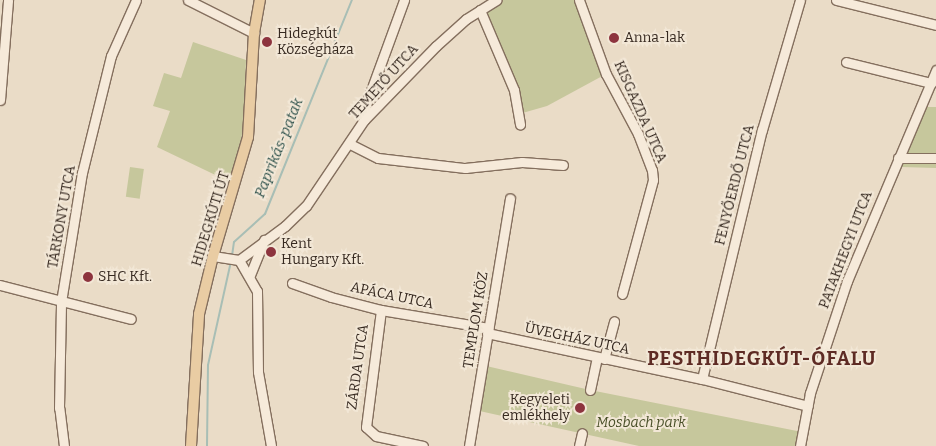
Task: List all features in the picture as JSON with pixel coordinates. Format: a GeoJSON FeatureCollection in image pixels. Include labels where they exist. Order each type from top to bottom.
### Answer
{"type":"FeatureCollection","features":[{"type":"Feature","properties":{"kind":"main road","name":"HIDEGKÚTI ÚT"},"geometry":{"type":"LineString","coordinates":[[191,446],[197,334],[213,256],[248,137],[254,33],[260,0]]}},
{"type":"Feature","properties":{"kind":"street"},"geometry":{"type":"LineString","coordinates":[[0,100],[8,0]]}},
{"type":"Feature","properties":{"kind":"street","name":"TÁRKONY UTCA"},"geometry":{"type":"LineString","coordinates":[[64,446],[59,408],[61,302],[82,174],[112,56],[136,0]]}},
{"type":"Feature","properties":{"kind":"street"},"geometry":{"type":"LineString","coordinates":[[188,0],[254,33]]}},
{"type":"Feature","properties":{"kind":"street"},"geometry":{"type":"LineString","coordinates":[[364,120],[366,104],[404,0]]}},
{"type":"Feature","properties":{"kind":"street","name":"TEMETŐ UTCA"},"geometry":{"type":"LineString","coordinates":[[234,259],[264,240],[306,206],[350,144],[364,120],[436,46],[480,10],[497,0]]}},
{"type":"Feature","properties":{"kind":"street","name":"KISGAZDA UTCA"},"geometry":{"type":"LineString","coordinates":[[579,0],[606,74],[638,134],[652,170],[653,180],[622,294]]}},
{"type":"Feature","properties":{"kind":"street","name":"FENYŐERDŐ UTCA"},"geometry":{"type":"LineString","coordinates":[[702,379],[762,130],[800,0]]}},
{"type":"Feature","properties":{"kind":"street"},"geometry":{"type":"LineString","coordinates":[[836,0],[936,25]]}},
{"type":"Feature","properties":{"kind":"street"},"geometry":{"type":"LineString","coordinates":[[480,10],[514,90],[520,124]]}},
{"type":"Feature","properties":{"kind":"street"},"geometry":{"type":"LineString","coordinates":[[846,62],[931,83]]}},
{"type":"Feature","properties":{"kind":"street","name":"PATAKHEGYI UTCA"},"geometry":{"type":"LineString","coordinates":[[800,446],[808,406],[847,282],[936,70]]}},
{"type":"Feature","properties":{"kind":"street"},"geometry":{"type":"LineString","coordinates":[[350,144],[378,158],[428,165],[470,168],[522,162],[563,165]]}},
{"type":"Feature","properties":{"kind":"street"},"geometry":{"type":"LineString","coordinates":[[898,158],[936,158]]}},
{"type":"Feature","properties":{"kind":"street","name":"TEMPLOM KÖZ"},"geometry":{"type":"LineString","coordinates":[[469,446],[510,198]]}},
{"type":"Feature","properties":{"kind":"street","name":"TEMETŐ UTCA"},"geometry":{"type":"LineString","coordinates":[[250,275],[264,240]]}},
{"type":"Feature","properties":{"kind":"street"},"geometry":{"type":"LineString","coordinates":[[213,256],[234,259],[250,275],[258,302],[258,372],[271,446]]}},
{"type":"Feature","properties":{"kind":"street","name":"APÁCA UTCA"},"geometry":{"type":"LineString","coordinates":[[292,283],[331,297],[381,310],[487,331]]}},
{"type":"Feature","properties":{"kind":"street"},"geometry":{"type":"LineString","coordinates":[[0,285],[131,319]]}},
{"type":"Feature","properties":{"kind":"street","name":"ZÁRDA UTCA"},"geometry":{"type":"LineString","coordinates":[[381,310],[366,427],[376,436],[423,446]]}},
{"type":"Feature","properties":{"kind":"street"},"geometry":{"type":"LineString","coordinates":[[590,390],[614,321]]}},
{"type":"Feature","properties":{"kind":"street","name":"ÜVEGHÁZ UTCA"},"geometry":{"type":"LineString","coordinates":[[487,331],[600,359],[702,379],[808,406]]}},
{"type":"Feature","properties":{"kind":"street"},"geometry":{"type":"LineString","coordinates":[[578,446],[582,433]]}},
{"type":"Feature","properties":{"kind":"green space"},"geometry":{"type":"Polygon","coordinates":[[[497,0],[579,0],[606,74],[547,106],[519,114],[480,10],[497,0]]]}},
{"type":"Feature","properties":{"kind":"green space"},"geometry":{"type":"Polygon","coordinates":[[[193,42],[246,60],[244,123],[237,163],[230,182],[157,147],[170,111],[153,106],[164,73],[181,78],[193,42]]]}},
{"type":"Feature","properties":{"kind":"green space"},"geometry":{"type":"Polygon","coordinates":[[[926,107],[936,107],[936,168],[901,167],[926,107]]]}},
{"type":"Feature","properties":{"kind":"green space"},"geometry":{"type":"Polygon","coordinates":[[[130,167],[144,169],[140,199],[126,197],[130,167]]]}},
{"type":"Feature","properties":{"kind":"green space","name":"Mosbach park"},"geometry":{"type":"Polygon","coordinates":[[[482,365],[590,390],[802,432],[800,446],[639,446],[475,410],[482,365]]]}},
{"type":"Feature","properties":{"kind":"waterway","name":"Paprikás-patak"},"geometry":{"type":"LineString","coordinates":[[232,256],[234,242],[265,214],[352,0]]}},
{"type":"Feature","properties":{"kind":"waterway","name":"Paprikás-patak"},"geometry":{"type":"LineString","coordinates":[[207,446],[208,365],[231,261]]}},
{"type":"Feature","properties":{"kind":"place","name":"Anna-lak"},"geometry":{"type":"Point","coordinates":[614,38]}},
{"type":"Feature","properties":{"kind":"place","name":"Hidegkút Községháza"},"geometry":{"type":"Point","coordinates":[267,42]}},
{"type":"Feature","properties":{"kind":"place","name":"Kent Hungary Kft."},"geometry":{"type":"Point","coordinates":[271,252]}},
{"type":"Feature","properties":{"kind":"place","name":"SHC Kft."},"geometry":{"type":"Point","coordinates":[88,277]}},
{"type":"Feature","properties":{"kind":"place","name":"Kegyeleti emlékhely"},"geometry":{"type":"Point","coordinates":[580,408]}},
{"type":"Feature","properties":{"kind":"district","name":"PESTHIDEGKÚT-ÓFALU"},"geometry":{"type":"Point","coordinates":[762,359]}}]}
